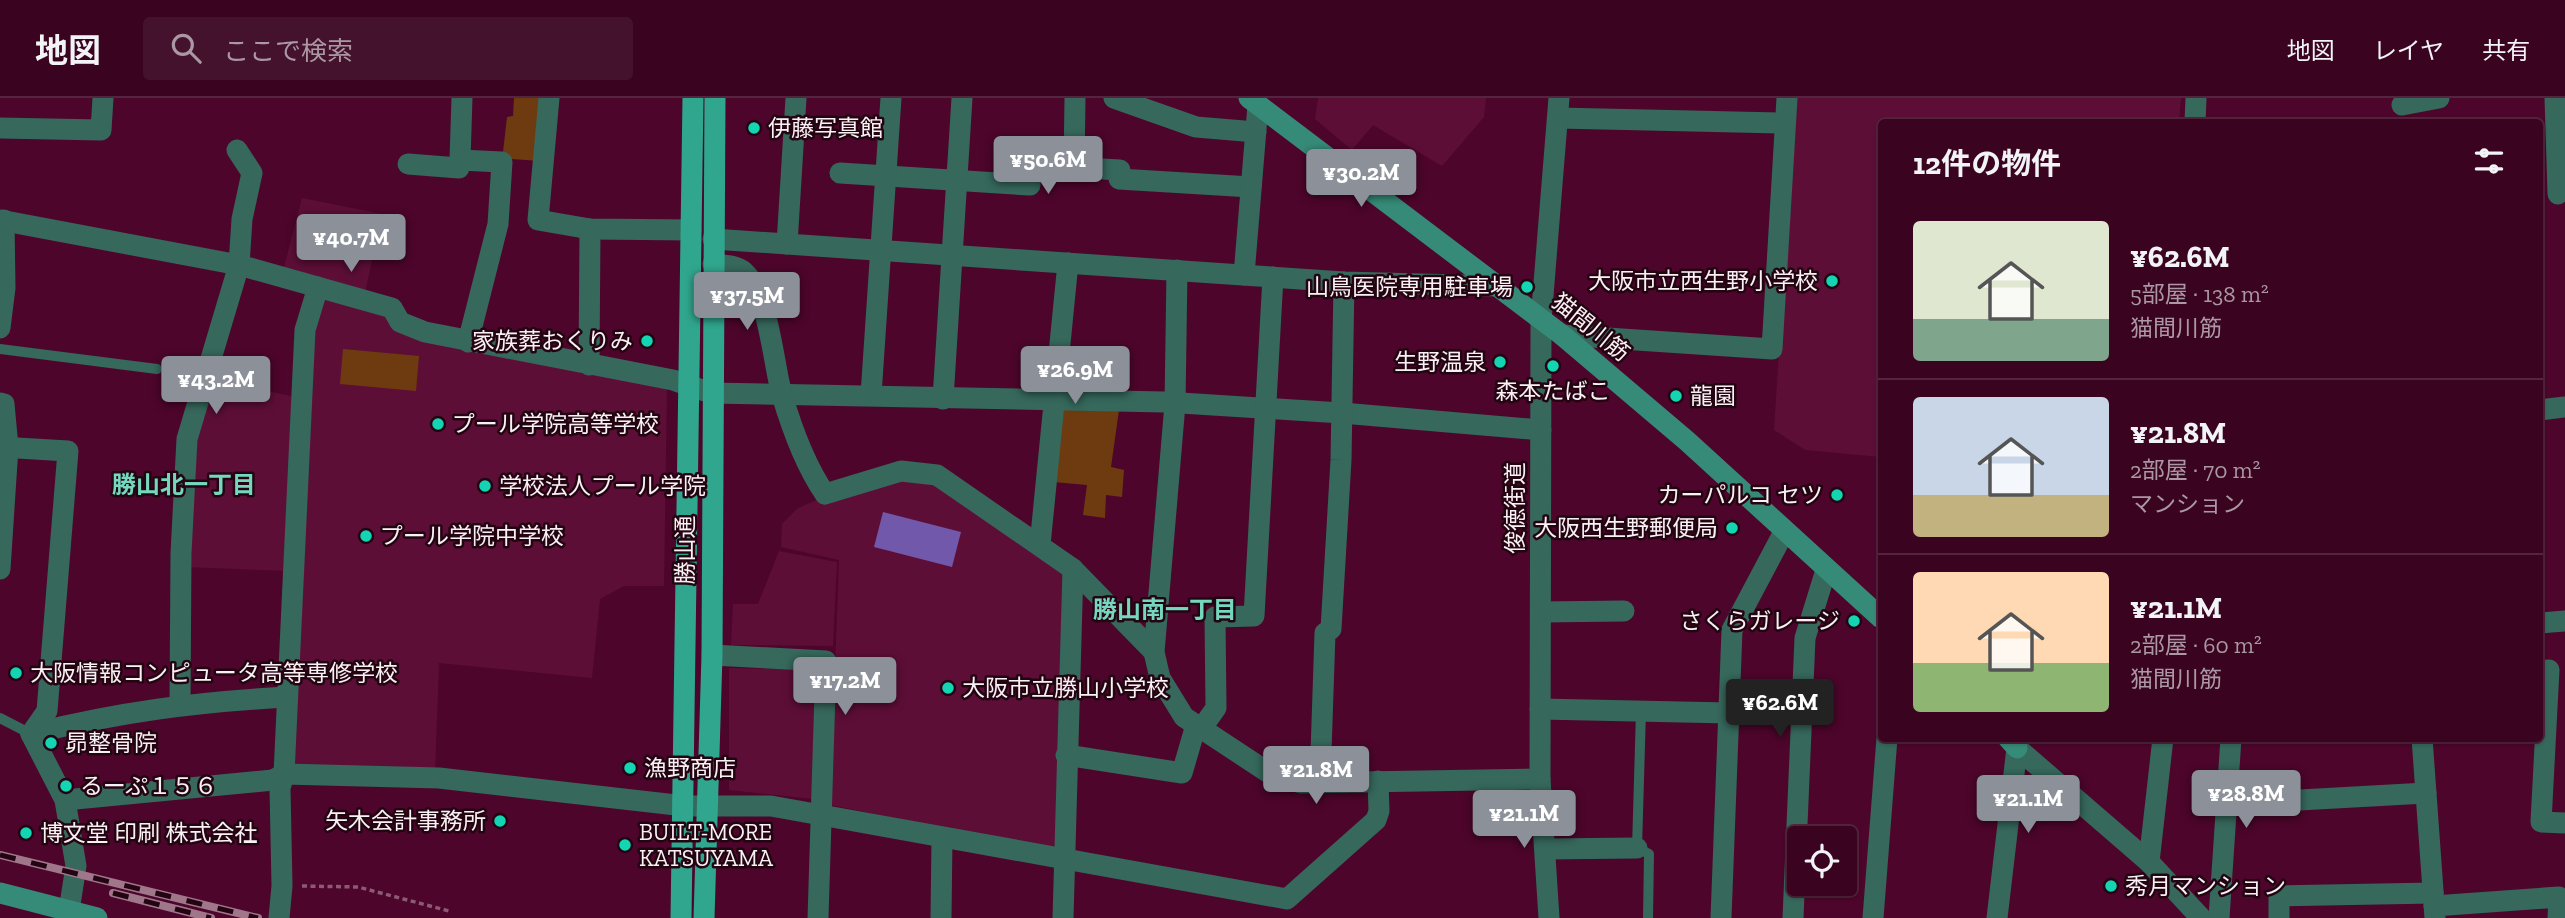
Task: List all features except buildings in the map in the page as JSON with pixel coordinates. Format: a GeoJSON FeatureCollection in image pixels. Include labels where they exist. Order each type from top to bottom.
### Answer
{"type":"FeatureCollection","features":[{"type":"Feature","properties":{"kind":"main road","name":"勝山通"},"geometry":{"type":"LineString","coordinates":[[681,918],[685,806],[693,98]]}},
{"type":"Feature","properties":{"kind":"main road","name":"勝山通"},"geometry":{"type":"LineString","coordinates":[[704,918],[712,655],[711,393],[715,98]]}},
{"type":"Feature","properties":{"kind":"street"},"geometry":{"type":"LineString","coordinates":[[0,128],[101,130],[103,98]]}},
{"type":"Feature","properties":{"kind":"street"},"geometry":{"type":"LineString","coordinates":[[408,164],[458,168],[462,98]]}},
{"type":"Feature","properties":{"kind":"street"},"geometry":{"type":"LineString","coordinates":[[549,98],[538,220],[590,229],[691,230]]}},
{"type":"Feature","properties":{"kind":"street"},"geometry":{"type":"LineString","coordinates":[[787,244],[796,98]]}},
{"type":"Feature","properties":{"kind":"street"},"geometry":{"type":"LineString","coordinates":[[871,395],[891,98]]}},
{"type":"Feature","properties":{"kind":"street"},"geometry":{"type":"LineString","coordinates":[[943,400],[962,98]]}},
{"type":"Feature","properties":{"kind":"street"},"geometry":{"type":"LineString","coordinates":[[1074,167],[1075,98]]}},
{"type":"Feature","properties":{"kind":"street"},"geometry":{"type":"LineString","coordinates":[[1114,98],[1196,127],[1256,132]]}},
{"type":"Feature","properties":{"kind":"street"},"geometry":{"type":"LineString","coordinates":[[1562,335],[1772,349],[1787,98]]}},
{"type":"Feature","properties":{"kind":"street"},"geometry":{"type":"LineString","coordinates":[[2195,119],[2196,98]]}},
{"type":"Feature","properties":{"kind":"street"},"geometry":{"type":"LineString","coordinates":[[2403,108],[2439,98]]}},
{"type":"Feature","properties":{"kind":"street"},"geometry":{"type":"LineString","coordinates":[[2554,195],[2555,98]]}},
{"type":"Feature","properties":{"kind":"street"},"geometry":{"type":"LineString","coordinates":[[1244,275],[1256,132],[1254,101]]}},
{"type":"Feature","properties":{"kind":"street","name":"猫間川筋"},"geometry":{"type":"LineString","coordinates":[[1254,101],[1562,335],[1687,442],[1878,615]]}},
{"type":"Feature","properties":{"kind":"street"},"geometry":{"type":"LineString","coordinates":[[1559,108],[1785,122]]}},
{"type":"Feature","properties":{"kind":"street","name":"俊徳街道"},"geometry":{"type":"LineString","coordinates":[[1549,918],[1540,779],[1541,320],[1559,108]]}},
{"type":"Feature","properties":{"kind":"street"},"geometry":{"type":"LineString","coordinates":[[180,704],[181,553],[187,439],[239,265],[242,219],[252,173],[237,150]]}},
{"type":"Feature","properties":{"kind":"street"},"geometry":{"type":"LineString","coordinates":[[460,160],[502,162],[498,224],[468,342]]}},
{"type":"Feature","properties":{"kind":"street"},"geometry":{"type":"LineString","coordinates":[[840,173],[1030,185],[1031,165],[1120,170],[1119,179],[1251,187]]}},
{"type":"Feature","properties":{"kind":"street"},"geometry":{"type":"LineString","coordinates":[[0,328],[5,288],[2,220],[239,265],[392,308],[400,322],[425,332],[688,384],[711,393],[1175,404],[1342,413],[1541,430]]}},
{"type":"Feature","properties":{"kind":"street"},"geometry":{"type":"LineString","coordinates":[[589,365],[590,229]]}},
{"type":"Feature","properties":{"kind":"street"},"geometry":{"type":"LineString","coordinates":[[713,240],[1344,282],[1499,286]]}},
{"type":"Feature","properties":{"kind":"street"},"geometry":{"type":"LineString","coordinates":[[1040,545],[1068,263]]}},
{"type":"Feature","properties":{"kind":"street"},"geometry":{"type":"LineString","coordinates":[[713,264],[737,268],[752,282],[766,319],[782,393],[811,474],[825,494],[901,471],[937,475],[1073,569],[1154,652]]}},
{"type":"Feature","properties":{"kind":"street"},"geometry":{"type":"LineString","coordinates":[[1177,270],[1175,404],[1154,652],[1160,678],[1184,718],[1269,773],[1301,783],[1315,785],[1320,782],[1540,779]]}},
{"type":"Feature","properties":{"kind":"street"},"geometry":{"type":"LineString","coordinates":[[1066,755],[1182,773],[1199,727],[1216,708],[1215,617],[1254,616],[1273,277]]}},
{"type":"Feature","properties":{"kind":"street"},"geometry":{"type":"LineString","coordinates":[[1320,782],[1325,633],[1331,629],[1342,413],[1344,282]]}},
{"type":"Feature","properties":{"kind":"street"},"geometry":{"type":"LineString","coordinates":[[279,918],[282,886],[280,788],[284,775],[305,330],[318,287]]}},
{"type":"Feature","properties":{"kind":"street"},"geometry":{"type":"LineString","coordinates":[[0,403],[4,404],[0,569]]}},
{"type":"Feature","properties":{"kind":"street"},"geometry":{"type":"LineString","coordinates":[[2543,410],[2565,407]]}},
{"type":"Feature","properties":{"kind":"street"},"geometry":{"type":"LineString","coordinates":[[4,447],[68,451],[47,710],[31,734]]}},
{"type":"Feature","properties":{"kind":"street"},"geometry":{"type":"LineString","coordinates":[[1721,918],[1732,630],[1784,532]]}},
{"type":"Feature","properties":{"kind":"street"},"geometry":{"type":"LineString","coordinates":[[1063,918],[1073,569]]}},
{"type":"Feature","properties":{"kind":"street"},"geometry":{"type":"LineString","coordinates":[[1793,918],[1805,638],[1826,570]]}},
{"type":"Feature","properties":{"kind":"street"},"geometry":{"type":"LineString","coordinates":[[1541,612],[1624,611]]}},
{"type":"Feature","properties":{"kind":"street"},"geometry":{"type":"LineString","coordinates":[[2543,623],[2565,621]]}},
{"type":"Feature","properties":{"kind":"street"},"geometry":{"type":"LineString","coordinates":[[712,655],[826,662],[818,918]]}},
{"type":"Feature","properties":{"kind":"street"},"geometry":{"type":"LineString","coordinates":[[2543,671],[2549,670],[2555,746],[2541,822],[2565,823]]}},
{"type":"Feature","properties":{"kind":"street"},"geometry":{"type":"LineString","coordinates":[[31,734],[101,716],[180,704],[286,697]]}},
{"type":"Feature","properties":{"kind":"street"},"geometry":{"type":"LineString","coordinates":[[1540,709],[1729,713]]}},
{"type":"Feature","properties":{"kind":"street"},"geometry":{"type":"LineString","coordinates":[[31,734],[65,800],[76,866],[69,911]]}},
{"type":"Feature","properties":{"kind":"street"},"geometry":{"type":"LineString","coordinates":[[1873,918],[1887,742]]}},
{"type":"Feature","properties":{"kind":"street"},"geometry":{"type":"LineString","coordinates":[[2149,862],[2163,742]]}},
{"type":"Feature","properties":{"kind":"street"},"geometry":{"type":"LineString","coordinates":[[2219,918],[2231,742]]}},
{"type":"Feature","properties":{"kind":"street"},"geometry":{"type":"LineString","coordinates":[[2422,742],[2434,906]]}},
{"type":"Feature","properties":{"kind":"street"},"geometry":{"type":"LineString","coordinates":[[2013,743],[2149,862],[2201,918]]}},
{"type":"Feature","properties":{"kind":"street"},"geometry":{"type":"LineString","coordinates":[[1997,918],[2013,743]]}},
{"type":"Feature","properties":{"kind":"street"},"geometry":{"type":"LineString","coordinates":[[65,800],[273,780],[284,775],[439,778],[685,806],[771,806],[1287,899],[1376,820],[1379,811],[1378,781]]}},
{"type":"Feature","properties":{"kind":"street"},"geometry":{"type":"LineString","coordinates":[[2227,804],[2426,793]]}},
{"type":"Feature","properties":{"kind":"street"},"geometry":{"type":"LineString","coordinates":[[941,918],[942,837]]}},
{"type":"Feature","properties":{"kind":"street"},"geometry":{"type":"LineString","coordinates":[[1545,849],[1637,848]]}},
{"type":"Feature","properties":{"kind":"street"},"geometry":{"type":"LineString","coordinates":[[0,893],[29,910],[69,911],[97,918]]}},
{"type":"Feature","properties":{"kind":"street"},"geometry":{"type":"LineString","coordinates":[[2279,918],[2279,896],[2434,906],[2559,897],[2558,918]]}},
{"type":"Feature","properties":{"kind":"lane"},"geometry":{"type":"LineString","coordinates":[[0,349],[157,369]]}},
{"type":"Feature","properties":{"kind":"lane"},"geometry":{"type":"LineString","coordinates":[[1641,711],[1637,848],[1649,854],[1647,918]]}},
{"type":"Feature","properties":{"kind":"lane"},"geometry":{"type":"LineString","coordinates":[[0,718],[31,734]]}},
{"type":"Feature","properties":{"kind":"path"},"geometry":{"type":"LineString","coordinates":[[282,886],[358,887],[449,911]]}},
{"type":"Feature","properties":{"kind":"shaded area"},"geometry":{"type":"Polygon","coordinates":[[[514,98],[547,98],[540,161],[511,159],[503,152],[507,117],[513,116],[514,98]]]}},
{"type":"Feature","properties":{"kind":"shaded area"},"geometry":{"type":"Polygon","coordinates":[[[1318,98],[1486,98],[1484,117],[1442,166],[1373,125],[1352,150],[1315,119],[1318,98]]]}},
{"type":"Feature","properties":{"kind":"shaded area","name":"大阪市立西生野小学校"},"geometry":{"type":"Polygon","coordinates":[[[1795,98],[2181,98],[2179,119],[1878,119],[1878,457],[1805,450],[1774,430],[1795,98]]]}},
{"type":"Feature","properties":{"kind":"shaded area"},"geometry":{"type":"Polygon","coordinates":[[[302,198],[382,214],[365,293],[283,271],[302,198]]]}},
{"type":"Feature","properties":{"kind":"shaded area","name":"学校法人プール学院"},"geometry":{"type":"Polygon","coordinates":[[[331,296],[667,386],[664,586],[624,586],[600,599],[592,678],[439,663],[435,772],[295,768],[289,761],[311,335],[319,304],[331,296]]]}},
{"type":"Feature","properties":{"kind":"shaded area"},"geometry":{"type":"Polygon","coordinates":[[[343,349],[419,356],[416,391],[340,384],[343,349]]]}},
{"type":"Feature","properties":{"kind":"shaded area"},"geometry":{"type":"Polygon","coordinates":[[[210,379],[296,397],[287,571],[186,567],[192,438],[210,379]]]}},
{"type":"Feature","properties":{"kind":"shaded area"},"geometry":{"type":"Polygon","coordinates":[[[1064,408],[1119,410],[1111,467],[1124,470],[1122,497],[1106,495],[1105,518],[1083,515],[1087,485],[1053,482],[1064,408]]]}},
{"type":"Feature","properties":{"kind":"shaded area","name":"大阪市立勝山小学校"},"geometry":{"type":"Polygon","coordinates":[[[897,477],[934,481],[1067,571],[1057,844],[1051,849],[830,805],[839,560],[781,547],[782,524],[798,508],[819,499],[897,477]]]}},
{"type":"Feature","properties":{"kind":"shaded area"},"geometry":{"type":"Polygon","coordinates":[[[883,512],[961,532],[952,567],[874,547],[883,512]]]}},
{"type":"Feature","properties":{"kind":"shaded area"},"geometry":{"type":"Polygon","coordinates":[[[779,551],[837,562],[833,646],[731,645],[733,604],[758,604],[779,551]]]}},
{"type":"Feature","properties":{"kind":"shaded area"},"geometry":{"type":"Polygon","coordinates":[[[729,668],[820,670],[813,799],[729,790],[729,668]]]}},
{"type":"Feature","properties":{"kind":"railway"},"geometry":{"type":"LineString","coordinates":[[0,855],[258,918]]}},
{"type":"Feature","properties":{"kind":"railway"},"geometry":{"type":"LineString","coordinates":[[113,893],[211,918]]}},
{"type":"Feature","properties":{"kind":"place","name":"伊藤写真館"},"geometry":{"type":"Point","coordinates":[754,128]}},
{"type":"Feature","properties":{"kind":"place","name":"大阪市立西生野小学校"},"geometry":{"type":"Point","coordinates":[1832,281]}},
{"type":"Feature","properties":{"kind":"place","name":"山鳥医院専用駐車場"},"geometry":{"type":"Point","coordinates":[1527,287]}},
{"type":"Feature","properties":{"kind":"place","name":"家族葬おくりみ"},"geometry":{"type":"Point","coordinates":[647,341]}},
{"type":"Feature","properties":{"kind":"place","name":"生野温泉"},"geometry":{"type":"Point","coordinates":[1500,362]}},
{"type":"Feature","properties":{"kind":"place","name":"森本たばこ"},"geometry":{"type":"Point","coordinates":[1553,366]}},
{"type":"Feature","properties":{"kind":"place","name":"龍園"},"geometry":{"type":"Point","coordinates":[1676,396]}},
{"type":"Feature","properties":{"kind":"place","name":"プール学院高等学校"},"geometry":{"type":"Point","coordinates":[438,424]}},
{"type":"Feature","properties":{"kind":"place","name":"学校法人プール学院"},"geometry":{"type":"Point","coordinates":[485,486]}},
{"type":"Feature","properties":{"kind":"place","name":"カーパルコ セツ"},"geometry":{"type":"Point","coordinates":[1837,495]}},
{"type":"Feature","properties":{"kind":"place","name":"大阪西生野郵便局"},"geometry":{"type":"Point","coordinates":[1732,528]}},
{"type":"Feature","properties":{"kind":"place","name":"プール学院中学校"},"geometry":{"type":"Point","coordinates":[366,536]}},
{"type":"Feature","properties":{"kind":"place","name":"さくらガレージ"},"geometry":{"type":"Point","coordinates":[1854,621]}},
{"type":"Feature","properties":{"kind":"place","name":"大阪情報コンピュータ高等専修学校"},"geometry":{"type":"Point","coordinates":[16,673]}},
{"type":"Feature","properties":{"kind":"place","name":"大阪市立勝山小学校"},"geometry":{"type":"Point","coordinates":[948,688]}},
{"type":"Feature","properties":{"kind":"place","name":"昴整骨院"},"geometry":{"type":"Point","coordinates":[51,743]}},
{"type":"Feature","properties":{"kind":"place","name":"漁野商店"},"geometry":{"type":"Point","coordinates":[630,768]}},
{"type":"Feature","properties":{"kind":"place","name":"るーぷ１５６"},"geometry":{"type":"Point","coordinates":[66,786]}},
{"type":"Feature","properties":{"kind":"place","name":"矢木会計事務所"},"geometry":{"type":"Point","coordinates":[500,821]}},
{"type":"Feature","properties":{"kind":"place","name":"博文堂 印刷 株式会社"},"geometry":{"type":"Point","coordinates":[26,833]}},
{"type":"Feature","properties":{"kind":"place","name":"BUILT-MORE KATSUYAMA"},"geometry":{"type":"Point","coordinates":[625,845]}},
{"type":"Feature","properties":{"kind":"place","name":"秀月マンション"},"geometry":{"type":"Point","coordinates":[2111,886]}},
{"type":"Feature","properties":{"kind":"district","name":"勝山北一丁目"},"geometry":{"type":"Point","coordinates":[184,485]}},
{"type":"Feature","properties":{"kind":"district","name":"勝山南一丁目"},"geometry":{"type":"Point","coordinates":[1165,610]}}]}
